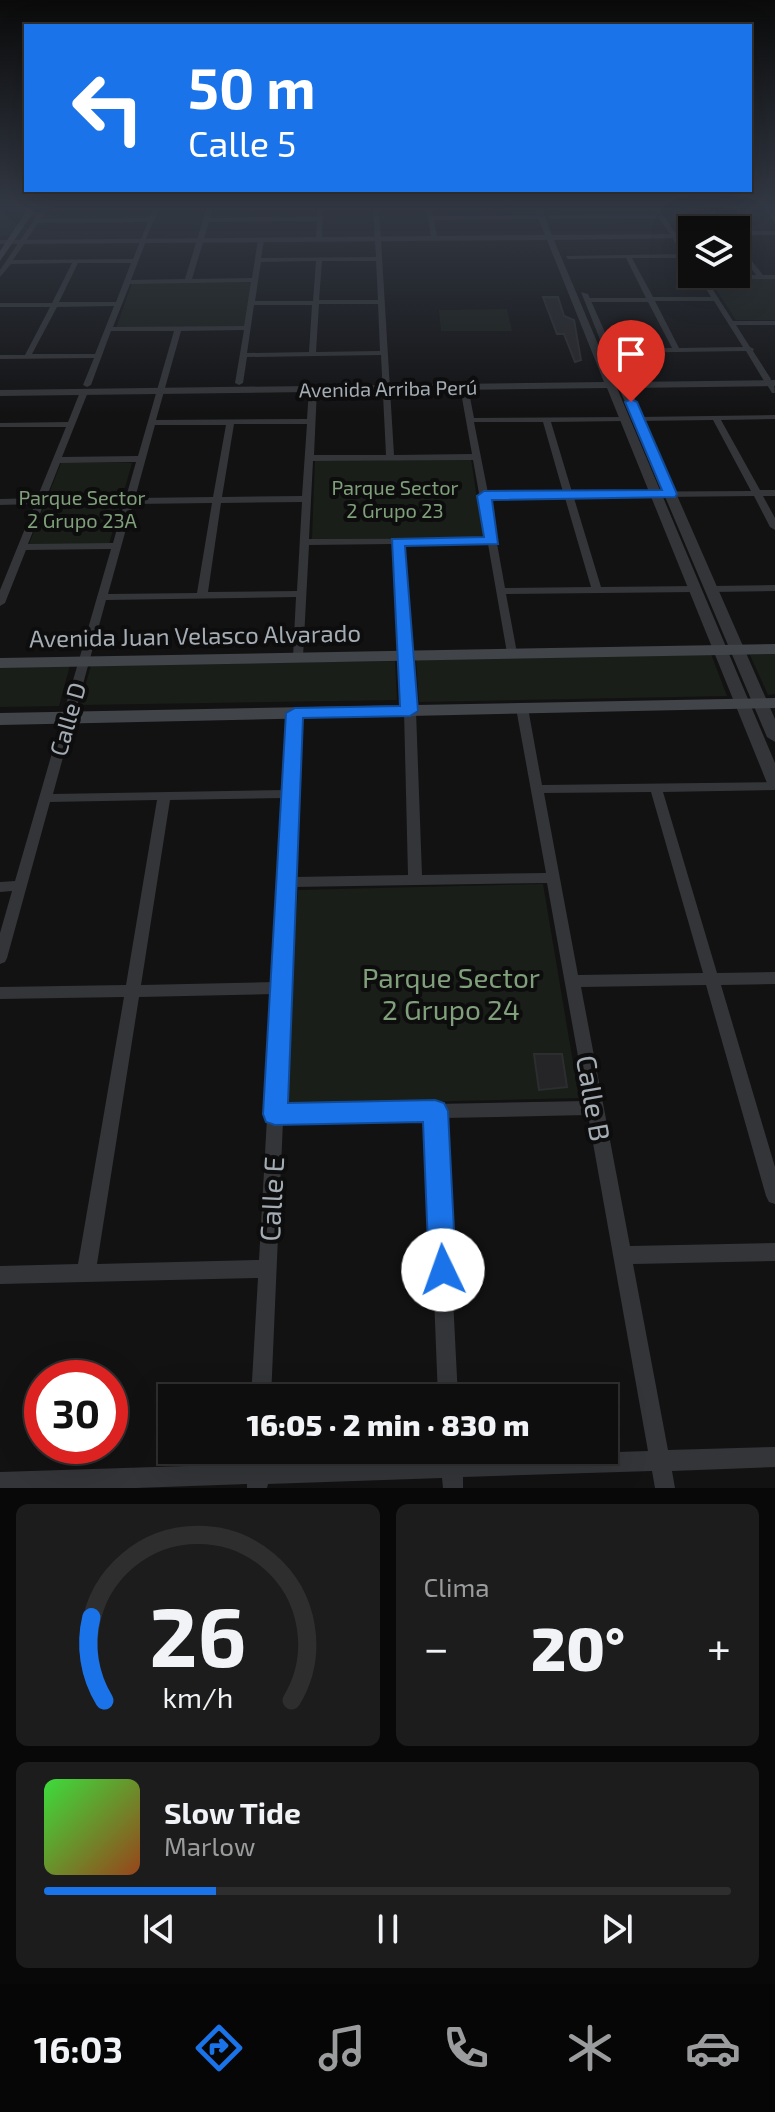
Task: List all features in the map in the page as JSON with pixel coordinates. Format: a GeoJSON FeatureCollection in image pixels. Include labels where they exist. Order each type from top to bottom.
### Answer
{"type":"FeatureCollection","features":[{"type":"Feature","properties":{"kind":"main road","name":"Avenida Juan Velasco Alvarado"},"geometry":{"type":"LineString","coordinates":[[0,663],[775,649]]}},
{"type":"Feature","properties":{"kind":"main road"},"geometry":{"type":"LineString","coordinates":[[0,719],[759,703]]}},
{"type":"Feature","properties":{"kind":"street"},"geometry":{"type":"LineString","coordinates":[[28,356],[69,276]]}},
{"type":"Feature","properties":{"kind":"street"},"geometry":{"type":"LineString","coordinates":[[1,600],[129,276]]}},
{"type":"Feature","properties":{"kind":"street"},"geometry":{"type":"LineString","coordinates":[[188,281],[189,276]]}},
{"type":"Feature","properties":{"kind":"street"},"geometry":{"type":"LineString","coordinates":[[239,383],[256,276]]}},
{"type":"Feature","properties":{"kind":"street"},"geometry":{"type":"LineString","coordinates":[[312,354],[318,276]]}},
{"type":"Feature","properties":{"kind":"street"},"geometry":{"type":"LineString","coordinates":[[380,276],[390,457]]}},
{"type":"Feature","properties":{"kind":"street"},"geometry":{"type":"LineString","coordinates":[[571,276],[631,419],[670,494],[712,589],[728,649]]}},
{"type":"Feature","properties":{"kind":"street"},"geometry":{"type":"LineString","coordinates":[[577,276],[609,351],[616,383]]}},
{"type":"Feature","properties":{"kind":"street"},"geometry":{"type":"LineString","coordinates":[[638,276],[677,350]]}},
{"type":"Feature","properties":{"kind":"street"},"geometry":{"type":"LineString","coordinates":[[750,277],[775,277]]}},
{"type":"Feature","properties":{"kind":"street"},"geometry":{"type":"LineString","coordinates":[[127,282],[255,280]]}},
{"type":"Feature","properties":{"kind":"street"},"geometry":{"type":"LineString","coordinates":[[709,288],[772,383]]}},
{"type":"Feature","properties":{"kind":"street"},"geometry":{"type":"LineString","coordinates":[[587,300],[717,299]]}},
{"type":"Feature","properties":{"kind":"street"},"geometry":{"type":"LineString","coordinates":[[252,303],[381,302]]}},
{"type":"Feature","properties":{"kind":"street"},"geometry":{"type":"LineString","coordinates":[[0,305],[118,304]]}},
{"type":"Feature","properties":{"kind":"street"},"geometry":{"type":"LineString","coordinates":[[732,323],[775,323]]}},
{"type":"Feature","properties":{"kind":"street"},"geometry":{"type":"LineString","coordinates":[[108,329],[248,328]]}},
{"type":"Feature","properties":{"kind":"street","name":"Calle D"},"geometry":{"type":"LineString","coordinates":[[0,958],[178,329]]}},
{"type":"Feature","properties":{"kind":"street"},"geometry":{"type":"LineString","coordinates":[[609,351],[750,349]]}},
{"type":"Feature","properties":{"kind":"street"},"geometry":{"type":"LineString","coordinates":[[244,355],[384,353]]}},
{"type":"Feature","properties":{"kind":"street"},"geometry":{"type":"LineString","coordinates":[[0,357],[98,356]]}},
{"type":"Feature","properties":{"kind":"street","name":"Avenida Arriba Perú"},"geometry":{"type":"LineString","coordinates":[[162,387],[239,383],[464,387],[616,383]]}},
{"type":"Feature","properties":{"kind":"street","name":"Avenida Arriba Perú"},"geometry":{"type":"LineString","coordinates":[[0,386],[313,389],[386,385],[772,383]]}},
{"type":"Feature","properties":{"kind":"street"},"geometry":{"type":"LineString","coordinates":[[464,387],[512,653]]}},
{"type":"Feature","properties":{"kind":"street","name":"Avenida Arriba Perú"},"geometry":{"type":"LineString","coordinates":[[0,393],[85,388]]}},
{"type":"Feature","properties":{"kind":"street"},"geometry":{"type":"LineString","coordinates":[[298,657],[313,389]]}},
{"type":"Feature","properties":{"kind":"street"},"geometry":{"type":"LineString","coordinates":[[471,420],[775,417]]}},
{"type":"Feature","properties":{"kind":"street"},"geometry":{"type":"LineString","coordinates":[[716,418],[775,527]]}},
{"type":"Feature","properties":{"kind":"street"},"geometry":{"type":"LineString","coordinates":[[631,419],[654,493],[695,589],[775,737]]}},
{"type":"Feature","properties":{"kind":"street"},"geometry":{"type":"LineString","coordinates":[[546,420],[597,590]]}},
{"type":"Feature","properties":{"kind":"street"},"geometry":{"type":"LineString","coordinates":[[151,423],[312,421]]}},
{"type":"Feature","properties":{"kind":"street"},"geometry":{"type":"LineString","coordinates":[[202,595],[230,422]]}},
{"type":"Feature","properties":{"kind":"street"},"geometry":{"type":"LineString","coordinates":[[0,425],[71,424]]}},
{"type":"Feature","properties":{"kind":"street"},"geometry":{"type":"LineString","coordinates":[[309,458],[477,457]]}},
{"type":"Feature","properties":{"kind":"street"},"geometry":{"type":"LineString","coordinates":[[57,460],[141,459]]}},
{"type":"Feature","properties":{"kind":"street"},"geometry":{"type":"LineString","coordinates":[[484,496],[775,493]]}},
{"type":"Feature","properties":{"kind":"street"},"geometry":{"type":"LineString","coordinates":[[129,501],[307,499]]}},
{"type":"Feature","properties":{"kind":"street"},"geometry":{"type":"LineString","coordinates":[[0,502],[41,501]]}},
{"type":"Feature","properties":{"kind":"street"},"geometry":{"type":"LineString","coordinates":[[305,542],[492,541]]}},
{"type":"Feature","properties":{"kind":"street"},"geometry":{"type":"LineString","coordinates":[[398,542],[410,711],[415,880]]}},
{"type":"Feature","properties":{"kind":"street"},"geometry":{"type":"LineString","coordinates":[[22,547],[117,546]]}},
{"type":"Feature","properties":{"kind":"street"},"geometry":{"type":"LineString","coordinates":[[712,589],[775,588]]}},
{"type":"Feature","properties":{"kind":"street"},"geometry":{"type":"LineString","coordinates":[[501,591],[695,589]]}},
{"type":"Feature","properties":{"kind":"street"},"geometry":{"type":"LineString","coordinates":[[102,597],[302,594]]}},
{"type":"Feature","properties":{"kind":"street"},"geometry":{"type":"LineString","coordinates":[[537,789],[775,784],[759,703]]}},
{"type":"Feature","properties":{"kind":"street","name":"Calle B"},"geometry":{"type":"LineString","coordinates":[[522,708],[665,1488]]}},
{"type":"Feature","properties":{"kind":"street","name":"Calle E"},"geometry":{"type":"LineString","coordinates":[[262,1384],[295,713]]}},
{"type":"Feature","properties":{"kind":"street"},"geometry":{"type":"LineString","coordinates":[[656,788],[775,1196]]}},
{"type":"Feature","properties":{"kind":"street"},"geometry":{"type":"LineString","coordinates":[[46,798],[291,794]]}},
{"type":"Feature","properties":{"kind":"street"},"geometry":{"type":"LineString","coordinates":[[86,1273],[164,796]]}},
{"type":"Feature","properties":{"kind":"street"},"geometry":{"type":"LineString","coordinates":[[286,882],[553,878]]}},
{"type":"Feature","properties":{"kind":"street"},"geometry":{"type":"LineString","coordinates":[[0,887],[21,886]]}},
{"type":"Feature","properties":{"kind":"street"},"geometry":{"type":"LineString","coordinates":[[572,981],[775,978]]}},
{"type":"Feature","properties":{"kind":"street"},"geometry":{"type":"LineString","coordinates":[[0,993],[281,988]]}},
{"type":"Feature","properties":{"kind":"street"},"geometry":{"type":"LineString","coordinates":[[275,1114],[595,1108]]}},
{"type":"Feature","properties":{"kind":"street"},"geometry":{"type":"LineString","coordinates":[[435,1111],[447,1384]]}},
{"type":"Feature","properties":{"kind":"street"},"geometry":{"type":"LineString","coordinates":[[622,1255],[775,1252]]}},
{"type":"Feature","properties":{"kind":"street"},"geometry":{"type":"LineString","coordinates":[[0,1275],[267,1269]]}},
{"type":"Feature","properties":{"kind":"street"},"geometry":{"type":"LineString","coordinates":[[0,1482],[257,1481],[451,1468],[775,1457]]}},
{"type":"Feature","properties":{"kind":"green space"},"geometry":{"type":"Polygon","coordinates":[[[750,278],[775,278],[775,320],[736,320],[715,288],[750,288],[750,278]]]}},
{"type":"Feature","properties":{"kind":"green space"},"geometry":{"type":"Polygon","coordinates":[[[252,282],[244,327],[116,328],[132,283],[252,282]]]}},
{"type":"Feature","properties":{"kind":"green space"},"geometry":{"type":"Polygon","coordinates":[[[507,309],[512,331],[441,331],[439,310],[507,309]]]}},
{"type":"Feature","properties":{"kind":"green space","name":"Parque Sector 2 Grupo 23"},"geometry":{"type":"Polygon","coordinates":[[[471,459],[483,537],[312,539],[315,461],[471,459]]]}},
{"type":"Feature","properties":{"kind":"green space","name":"Parque Sector 2 Grupo 23A"},"geometry":{"type":"Polygon","coordinates":[[[61,463],[132,463],[109,544],[29,544],[61,463]]]}},
{"type":"Feature","properties":{"kind":"green space"},"geometry":{"type":"Polygon","coordinates":[[[711,654],[727,696],[419,702],[416,659],[711,654]]]}},
{"type":"Feature","properties":{"kind":"green space"},"geometry":{"type":"Polygon","coordinates":[[[775,654],[775,694],[768,695],[750,655],[775,654]]]}},
{"type":"Feature","properties":{"kind":"green space"},"geometry":{"type":"Polygon","coordinates":[[[395,661],[397,700],[80,705],[91,665],[395,661]]]}},
{"type":"Feature","properties":{"kind":"green space"},"geometry":{"type":"Polygon","coordinates":[[[70,665],[59,706],[0,707],[0,667],[70,665]]]}},
{"type":"Feature","properties":{"kind":"green space","name":"Parque Sector 2 Grupo 24"},"geometry":{"type":"Polygon","coordinates":[[[543,884],[579,1098],[284,1105],[298,890],[543,884]]]}},
{"type":"Feature","properties":{"kind":"building"},"geometry":{"type":"Polygon","coordinates":[[[543,297],[558,297],[564,316],[574,320],[581,360],[575,362],[564,334],[557,334],[543,297]]]}},
{"type":"Feature","properties":{"kind":"building"},"geometry":{"type":"Polygon","coordinates":[[[534,1054],[562,1054],[567,1087],[539,1090],[534,1054]]]}},
{"type":"Feature","properties":{"kind":"route"},"geometry":{"type":"LineString","coordinates":[[443,1270],[435,1111],[275,1114],[295,713],[410,711],[398,542],[492,541],[484,496],[670,494],[631,402]]}}]}
